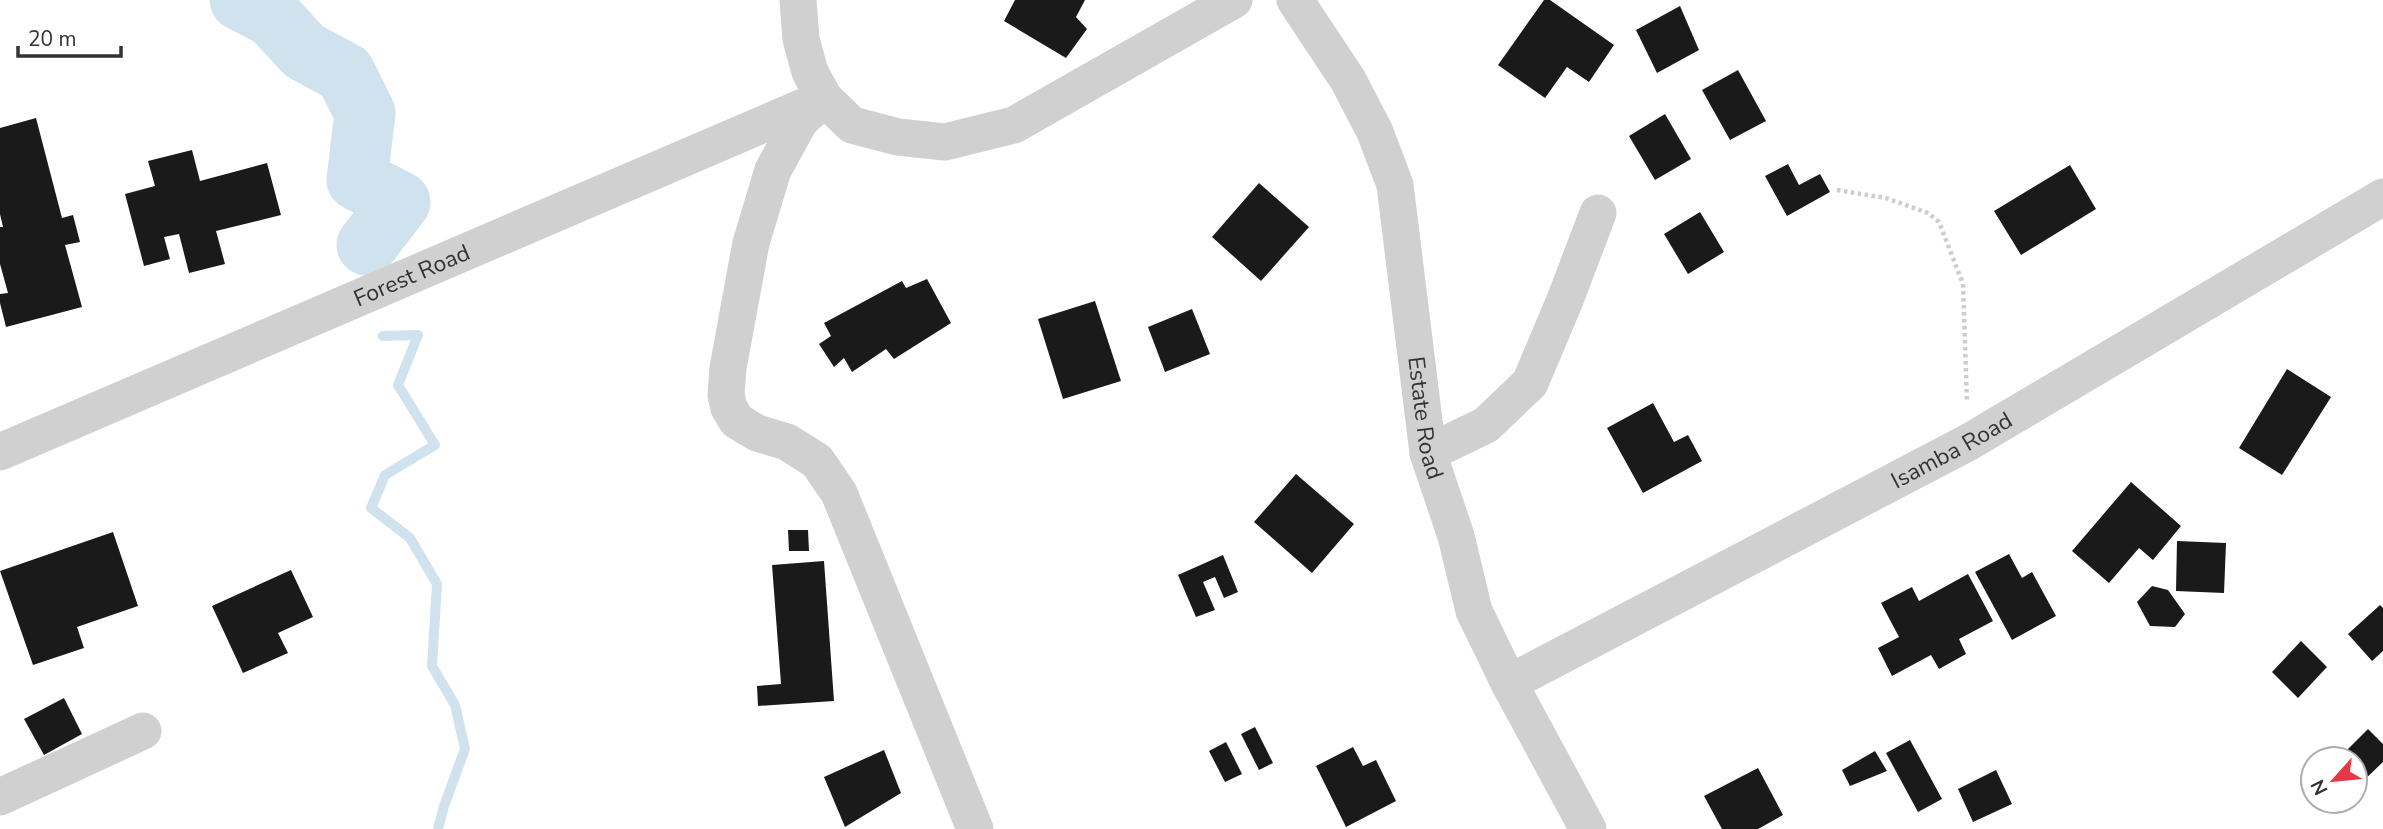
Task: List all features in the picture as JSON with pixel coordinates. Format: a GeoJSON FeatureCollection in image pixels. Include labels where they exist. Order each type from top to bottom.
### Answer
{"type":"FeatureCollection","features":[{"type":"Feature","properties":{"kind":"street"},"geometry":{"type":"LineString","coordinates":[[798,0],[801,39],[810,72],[824,98],[852,125],[898,137],[945,142],[1014,125],[1234,0]]}},
{"type":"Feature","properties":{"kind":"street","name":"Estate Road"},"geometry":{"type":"LineString","coordinates":[[1295,0],[1348,80],[1375,132],[1395,185],[1428,453],[1456,536],[1474,611],[1508,683],[1588,829]]}},
{"type":"Feature","properties":{"kind":"street"},"geometry":{"type":"LineString","coordinates":[[824,98],[800,121],[773,170],[751,243],[728,368],[726,395],[729,408],[737,421],[757,433],[788,442],[817,461],[839,493],[975,829]]}},
{"type":"Feature","properties":{"kind":"street","name":"Forest Road"},"geometry":{"type":"LineString","coordinates":[[0,452],[824,98]]}},
{"type":"Feature","properties":{"kind":"street","name":"Isamba Road"},"geometry":{"type":"LineString","coordinates":[[1508,683],[1969,442],[2383,197]]}},
{"type":"Feature","properties":{"kind":"street"},"geometry":{"type":"LineString","coordinates":[[1428,453],[1486,425],[1530,383],[1598,213]]}},
{"type":"Feature","properties":{"kind":"street"},"geometry":{"type":"LineString","coordinates":[[0,797],[143,731]]}},
{"type":"Feature","properties":{"kind":"path"},"geometry":{"type":"LineString","coordinates":[[1837,190],[1886,198],[1928,213],[1939,222],[1963,284],[1969,442]]}},
{"type":"Feature","properties":{"kind":"building"},"geometry":{"type":"Polygon","coordinates":[[[1015,0],[1085,0],[1076,17],[1087,29],[1066,58],[1004,21],[1015,0]]]}},
{"type":"Feature","properties":{"kind":"building"},"geometry":{"type":"Polygon","coordinates":[[[1544,0],[1550,0],[1614,45],[1589,82],[1567,67],[1545,98],[1498,65],[1544,0]]]}},
{"type":"Feature","properties":{"kind":"building"},"geometry":{"type":"Polygon","coordinates":[[[1680,6],[1699,50],[1657,73],[1636,30],[1680,6]]]}},
{"type":"Feature","properties":{"kind":"building"},"geometry":{"type":"Polygon","coordinates":[[[1738,70],[1766,121],[1730,140],[1702,90],[1738,70]]]}},
{"type":"Feature","properties":{"kind":"building"},"geometry":{"type":"Polygon","coordinates":[[[1665,114],[1691,159],[1655,180],[1629,136],[1665,114]]]}},
{"type":"Feature","properties":{"kind":"building"},"geometry":{"type":"Polygon","coordinates":[[[36,118],[62,218],[73,215],[80,242],[65,245],[82,307],[6,327],[0,303],[0,294],[8,293],[0,264],[0,227],[3,227],[0,214],[0,128],[36,118]]]}},
{"type":"Feature","properties":{"kind":"building"},"geometry":{"type":"Polygon","coordinates":[[[192,150],[200,181],[267,163],[281,215],[216,231],[225,264],[189,273],[179,234],[164,237],[170,259],[144,266],[125,194],[155,186],[148,161],[192,150]]]}},
{"type":"Feature","properties":{"kind":"building"},"geometry":{"type":"Polygon","coordinates":[[[1788,164],[1799,185],[1820,174],[1830,192],[1787,216],[1765,176],[1788,164]]]}},
{"type":"Feature","properties":{"kind":"building"},"geometry":{"type":"Polygon","coordinates":[[[2070,165],[2096,209],[2021,255],[1994,211],[2070,165]]]}},
{"type":"Feature","properties":{"kind":"building"},"geometry":{"type":"Polygon","coordinates":[[[1259,183],[1309,227],[1261,281],[1212,237],[1259,183]]]}},
{"type":"Feature","properties":{"kind":"building"},"geometry":{"type":"Polygon","coordinates":[[[1700,212],[1724,252],[1688,274],[1664,234],[1700,212]]]}},
{"type":"Feature","properties":{"kind":"building"},"geometry":{"type":"Polygon","coordinates":[[[927,279],[951,323],[894,359],[886,349],[852,372],[844,358],[834,367],[819,344],[831,336],[824,323],[902,281],[906,288],[927,279]]]}},
{"type":"Feature","properties":{"kind":"building"},"geometry":{"type":"Polygon","coordinates":[[[1095,301],[1121,381],[1063,399],[1038,319],[1095,301]]]}},
{"type":"Feature","properties":{"kind":"building"},"geometry":{"type":"Polygon","coordinates":[[[1192,309],[1210,354],[1165,372],[1148,327],[1192,309]]]}},
{"type":"Feature","properties":{"kind":"building"},"geometry":{"type":"Polygon","coordinates":[[[2287,369],[2331,397],[2282,475],[2239,448],[2287,369]]]}},
{"type":"Feature","properties":{"kind":"building"},"geometry":{"type":"Polygon","coordinates":[[[1653,403],[1674,442],[1688,435],[1702,461],[1643,493],[1607,428],[1653,403]]]}},
{"type":"Feature","properties":{"kind":"building"},"geometry":{"type":"Polygon","coordinates":[[[1296,474],[1354,524],[1312,573],[1254,522],[1296,474]]]}},
{"type":"Feature","properties":{"kind":"building"},"geometry":{"type":"Polygon","coordinates":[[[2131,482],[2181,526],[2153,560],[2139,548],[2109,583],[2072,551],[2131,482]]]}},
{"type":"Feature","properties":{"kind":"building"},"geometry":{"type":"Polygon","coordinates":[[[788,530],[808,530],[809,551],[789,551],[788,530]]]}},
{"type":"Feature","properties":{"kind":"building"},"geometry":{"type":"Polygon","coordinates":[[[113,532],[138,606],[77,627],[84,648],[33,665],[0,571],[113,532]]]}},
{"type":"Feature","properties":{"kind":"building"},"geometry":{"type":"Polygon","coordinates":[[[2177,541],[2226,543],[2224,593],[2176,591],[2177,541]]]}},
{"type":"Feature","properties":{"kind":"building"},"geometry":{"type":"Polygon","coordinates":[[[2009,554],[2022,578],[2032,572],[2056,616],[2012,640],[1975,572],[2009,554]]]}},
{"type":"Feature","properties":{"kind":"building"},"geometry":{"type":"Polygon","coordinates":[[[1223,555],[1238,592],[1224,598],[1215,577],[1203,582],[1215,610],[1196,617],[1178,575],[1223,555]]]}},
{"type":"Feature","properties":{"kind":"building"},"geometry":{"type":"Polygon","coordinates":[[[824,561],[834,701],[758,706],[757,686],[781,684],[772,565],[824,561]]]}},
{"type":"Feature","properties":{"kind":"building"},"geometry":{"type":"Polygon","coordinates":[[[291,570],[313,617],[278,633],[288,653],[243,673],[212,606],[291,570]]]}},
{"type":"Feature","properties":{"kind":"building"},"geometry":{"type":"Polygon","coordinates":[[[1968,574],[1993,621],[1959,639],[1966,654],[1939,669],[1931,655],[1892,676],[1878,648],[1899,637],[1881,603],[1912,587],[1919,601],[1968,574]]]}},
{"type":"Feature","properties":{"kind":"building"},"geometry":{"type":"Polygon","coordinates":[[[2152,586],[2168,590],[2185,614],[2175,627],[2150,626],[2137,602],[2152,586]]]}},
{"type":"Feature","properties":{"kind":"building"},"geometry":{"type":"Polygon","coordinates":[[[2380,605],[2383,608],[2383,651],[2372,661],[2348,634],[2380,605]]]}},
{"type":"Feature","properties":{"kind":"building"},"geometry":{"type":"Polygon","coordinates":[[[2301,641],[2327,667],[2298,698],[2272,672],[2301,641]]]}},
{"type":"Feature","properties":{"kind":"building"},"geometry":{"type":"Polygon","coordinates":[[[64,698],[82,734],[44,755],[24,719],[64,698]]]}},
{"type":"Feature","properties":{"kind":"building"},"geometry":{"type":"Polygon","coordinates":[[[1255,727],[1273,763],[1259,770],[1241,734],[1255,727]]]}},
{"type":"Feature","properties":{"kind":"building"},"geometry":{"type":"Polygon","coordinates":[[[2368,729],[2383,744],[2383,762],[2369,775],[2369,745],[2352,745],[2368,729]]]}},
{"type":"Feature","properties":{"kind":"building"},"geometry":{"type":"Polygon","coordinates":[[[1910,740],[1942,799],[1918,812],[1886,753],[1910,740]]]}},
{"type":"Feature","properties":{"kind":"building"},"geometry":{"type":"Polygon","coordinates":[[[1226,742],[1242,774],[1225,782],[1209,751],[1226,742]]]}},
{"type":"Feature","properties":{"kind":"building"},"geometry":{"type":"Polygon","coordinates":[[[1353,747],[1363,766],[1376,760],[1396,801],[1346,827],[1316,766],[1353,747]]]}},
{"type":"Feature","properties":{"kind":"building"},"geometry":{"type":"Polygon","coordinates":[[[884,750],[901,793],[845,827],[824,777],[884,750]]]}},
{"type":"Feature","properties":{"kind":"building"},"geometry":{"type":"Polygon","coordinates":[[[1875,751],[1887,771],[1850,786],[1842,770],[1875,751]]]}},
{"type":"Feature","properties":{"kind":"building"},"geometry":{"type":"Polygon","coordinates":[[[1758,768],[1783,815],[1758,829],[1722,829],[1704,796],[1758,768]]]}},
{"type":"Feature","properties":{"kind":"building"},"geometry":{"type":"Polygon","coordinates":[[[1996,770],[2012,804],[1973,822],[1958,789],[1996,770]]]}},
{"type":"Feature","properties":{"kind":"waterway"},"geometry":{"type":"LineString","coordinates":[[240,0],[273,17],[304,51],[345,73],[365,113],[357,180],[400,202],[367,245]]}},
{"type":"Feature","properties":{"kind":"waterway"},"geometry":{"type":"LineString","coordinates":[[383,336],[418,335],[398,385],[435,445],[385,475],[371,508],[410,538],[437,584],[432,666],[455,705],[465,749],[438,829]]}}]}
